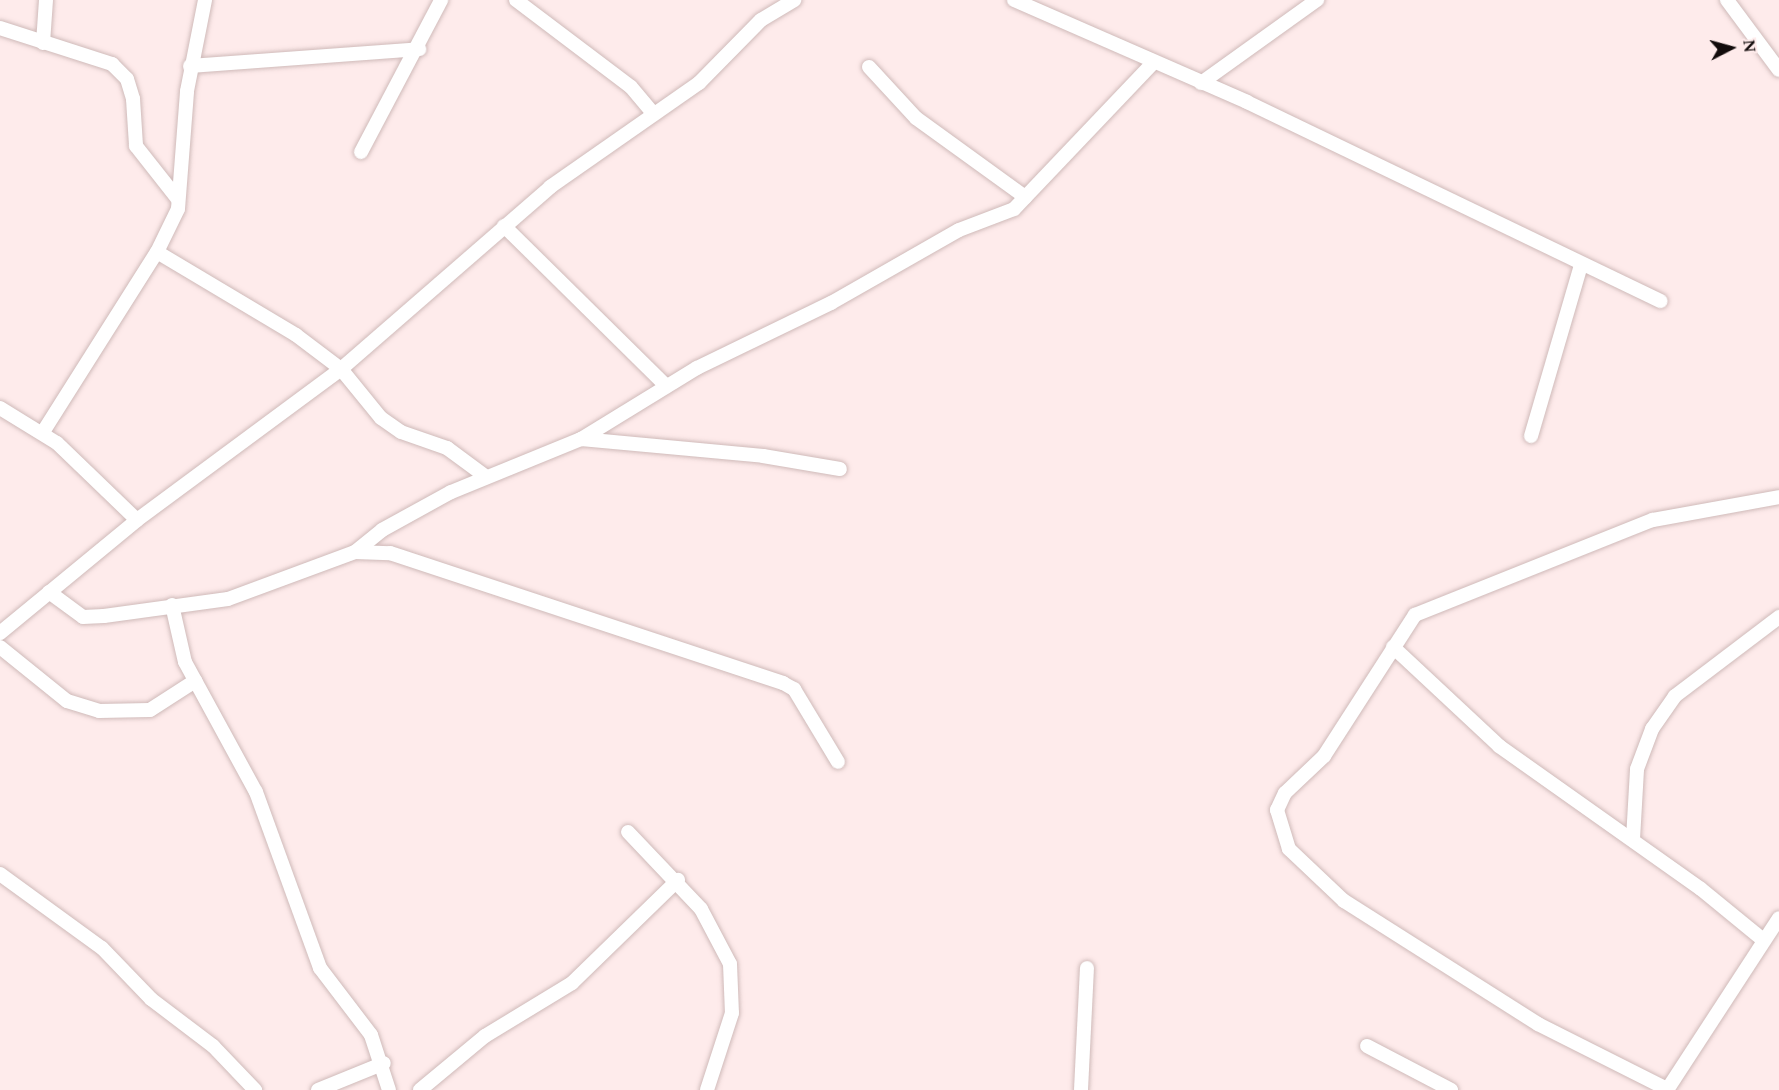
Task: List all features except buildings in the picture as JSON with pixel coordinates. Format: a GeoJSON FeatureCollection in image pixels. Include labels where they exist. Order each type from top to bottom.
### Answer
{"type":"FeatureCollection","features":[{"type":"Feature","properties":{"kind":"street"},"geometry":{"type":"LineString","coordinates":[[43,43],[46,0]]}},
{"type":"Feature","properties":{"kind":"street"},"geometry":{"type":"LineString","coordinates":[[43,432],[157,252],[177,199],[190,66],[204,0]]}},
{"type":"Feature","properties":{"kind":"street"},"geometry":{"type":"LineString","coordinates":[[361,152],[419,49],[441,0]]}},
{"type":"Feature","properties":{"kind":"street"},"geometry":{"type":"LineString","coordinates":[[516,0],[631,87],[653,113]]}},
{"type":"Feature","properties":{"kind":"street"},"geometry":{"type":"LineString","coordinates":[[0,633],[137,520],[341,369],[504,226],[653,113],[699,83],[761,20],[794,0]]}},
{"type":"Feature","properties":{"kind":"street"},"geometry":{"type":"LineString","coordinates":[[1014,0],[1201,83],[1661,301]]}},
{"type":"Feature","properties":{"kind":"street"},"geometry":{"type":"LineString","coordinates":[[1201,83],[1317,0]]}},
{"type":"Feature","properties":{"kind":"street"},"geometry":{"type":"LineString","coordinates":[[1727,0],[1779,70]]}},
{"type":"Feature","properties":{"kind":"street"},"geometry":{"type":"LineString","coordinates":[[0,28],[43,43],[95,56],[127,79],[136,146],[177,199]]}},
{"type":"Feature","properties":{"kind":"street"},"geometry":{"type":"LineString","coordinates":[[190,66],[419,49]]}},
{"type":"Feature","properties":{"kind":"street"},"geometry":{"type":"LineString","coordinates":[[49,592],[83,617],[256,592],[355,552],[382,530],[485,476],[581,439],[666,386],[831,303],[959,230],[996,218],[1025,197],[1154,62]]}},
{"type":"Feature","properties":{"kind":"street"},"geometry":{"type":"LineString","coordinates":[[869,67],[916,118],[1025,197]]}},
{"type":"Feature","properties":{"kind":"street"},"geometry":{"type":"LineString","coordinates":[[504,226],[666,386]]}},
{"type":"Feature","properties":{"kind":"street"},"geometry":{"type":"LineString","coordinates":[[157,252],[252,305],[341,369],[381,418],[401,432],[447,448],[485,476]]}},
{"type":"Feature","properties":{"kind":"street"},"geometry":{"type":"LineString","coordinates":[[1531,436],[1581,265]]}},
{"type":"Feature","properties":{"kind":"street"},"geometry":{"type":"LineString","coordinates":[[0,408],[43,432],[137,520]]}},
{"type":"Feature","properties":{"kind":"street"},"geometry":{"type":"LineString","coordinates":[[581,439],[763,456],[840,469]]}},
{"type":"Feature","properties":{"kind":"street"},"geometry":{"type":"LineString","coordinates":[[1779,496],[1653,520],[1540,569],[1431,606],[1415,615],[1392,647],[1324,756],[1285,793],[1277,810],[1289,849],[1344,902],[1538,1024],[1667,1089],[1762,939],[1779,918]]}},
{"type":"Feature","properties":{"kind":"street"},"geometry":{"type":"LineString","coordinates":[[355,552],[390,553],[783,683],[794,689],[838,762]]}},
{"type":"Feature","properties":{"kind":"street"},"geometry":{"type":"LineString","coordinates":[[172,605],[185,662],[256,792],[320,968],[371,1035],[384,1063],[389,1090]]}},
{"type":"Feature","properties":{"kind":"street"},"geometry":{"type":"LineString","coordinates":[[1633,839],[1637,769],[1652,729],[1675,696],[1779,617]]}},
{"type":"Feature","properties":{"kind":"street"},"geometry":{"type":"LineString","coordinates":[[0,647],[67,701],[99,711],[150,710],[195,681]]}},
{"type":"Feature","properties":{"kind":"street"},"geometry":{"type":"LineString","coordinates":[[1392,647],[1499,746],[1633,839],[1762,939]]}},
{"type":"Feature","properties":{"kind":"street"},"geometry":{"type":"LineString","coordinates":[[628,832],[678,880],[730,964],[732,1013],[707,1090]]}},
{"type":"Feature","properties":{"kind":"street"},"geometry":{"type":"LineString","coordinates":[[0,874],[102,948],[255,1090]]}},
{"type":"Feature","properties":{"kind":"street"},"geometry":{"type":"LineString","coordinates":[[420,1090],[485,1036],[572,983],[678,880]]}},
{"type":"Feature","properties":{"kind":"street"},"geometry":{"type":"LineString","coordinates":[[1081,1090],[1087,968]]}},
{"type":"Feature","properties":{"kind":"street"},"geometry":{"type":"LineString","coordinates":[[1367,1046],[1451,1090]]}},
{"type":"Feature","properties":{"kind":"street"},"geometry":{"type":"LineString","coordinates":[[318,1090],[384,1063]]}}]}
